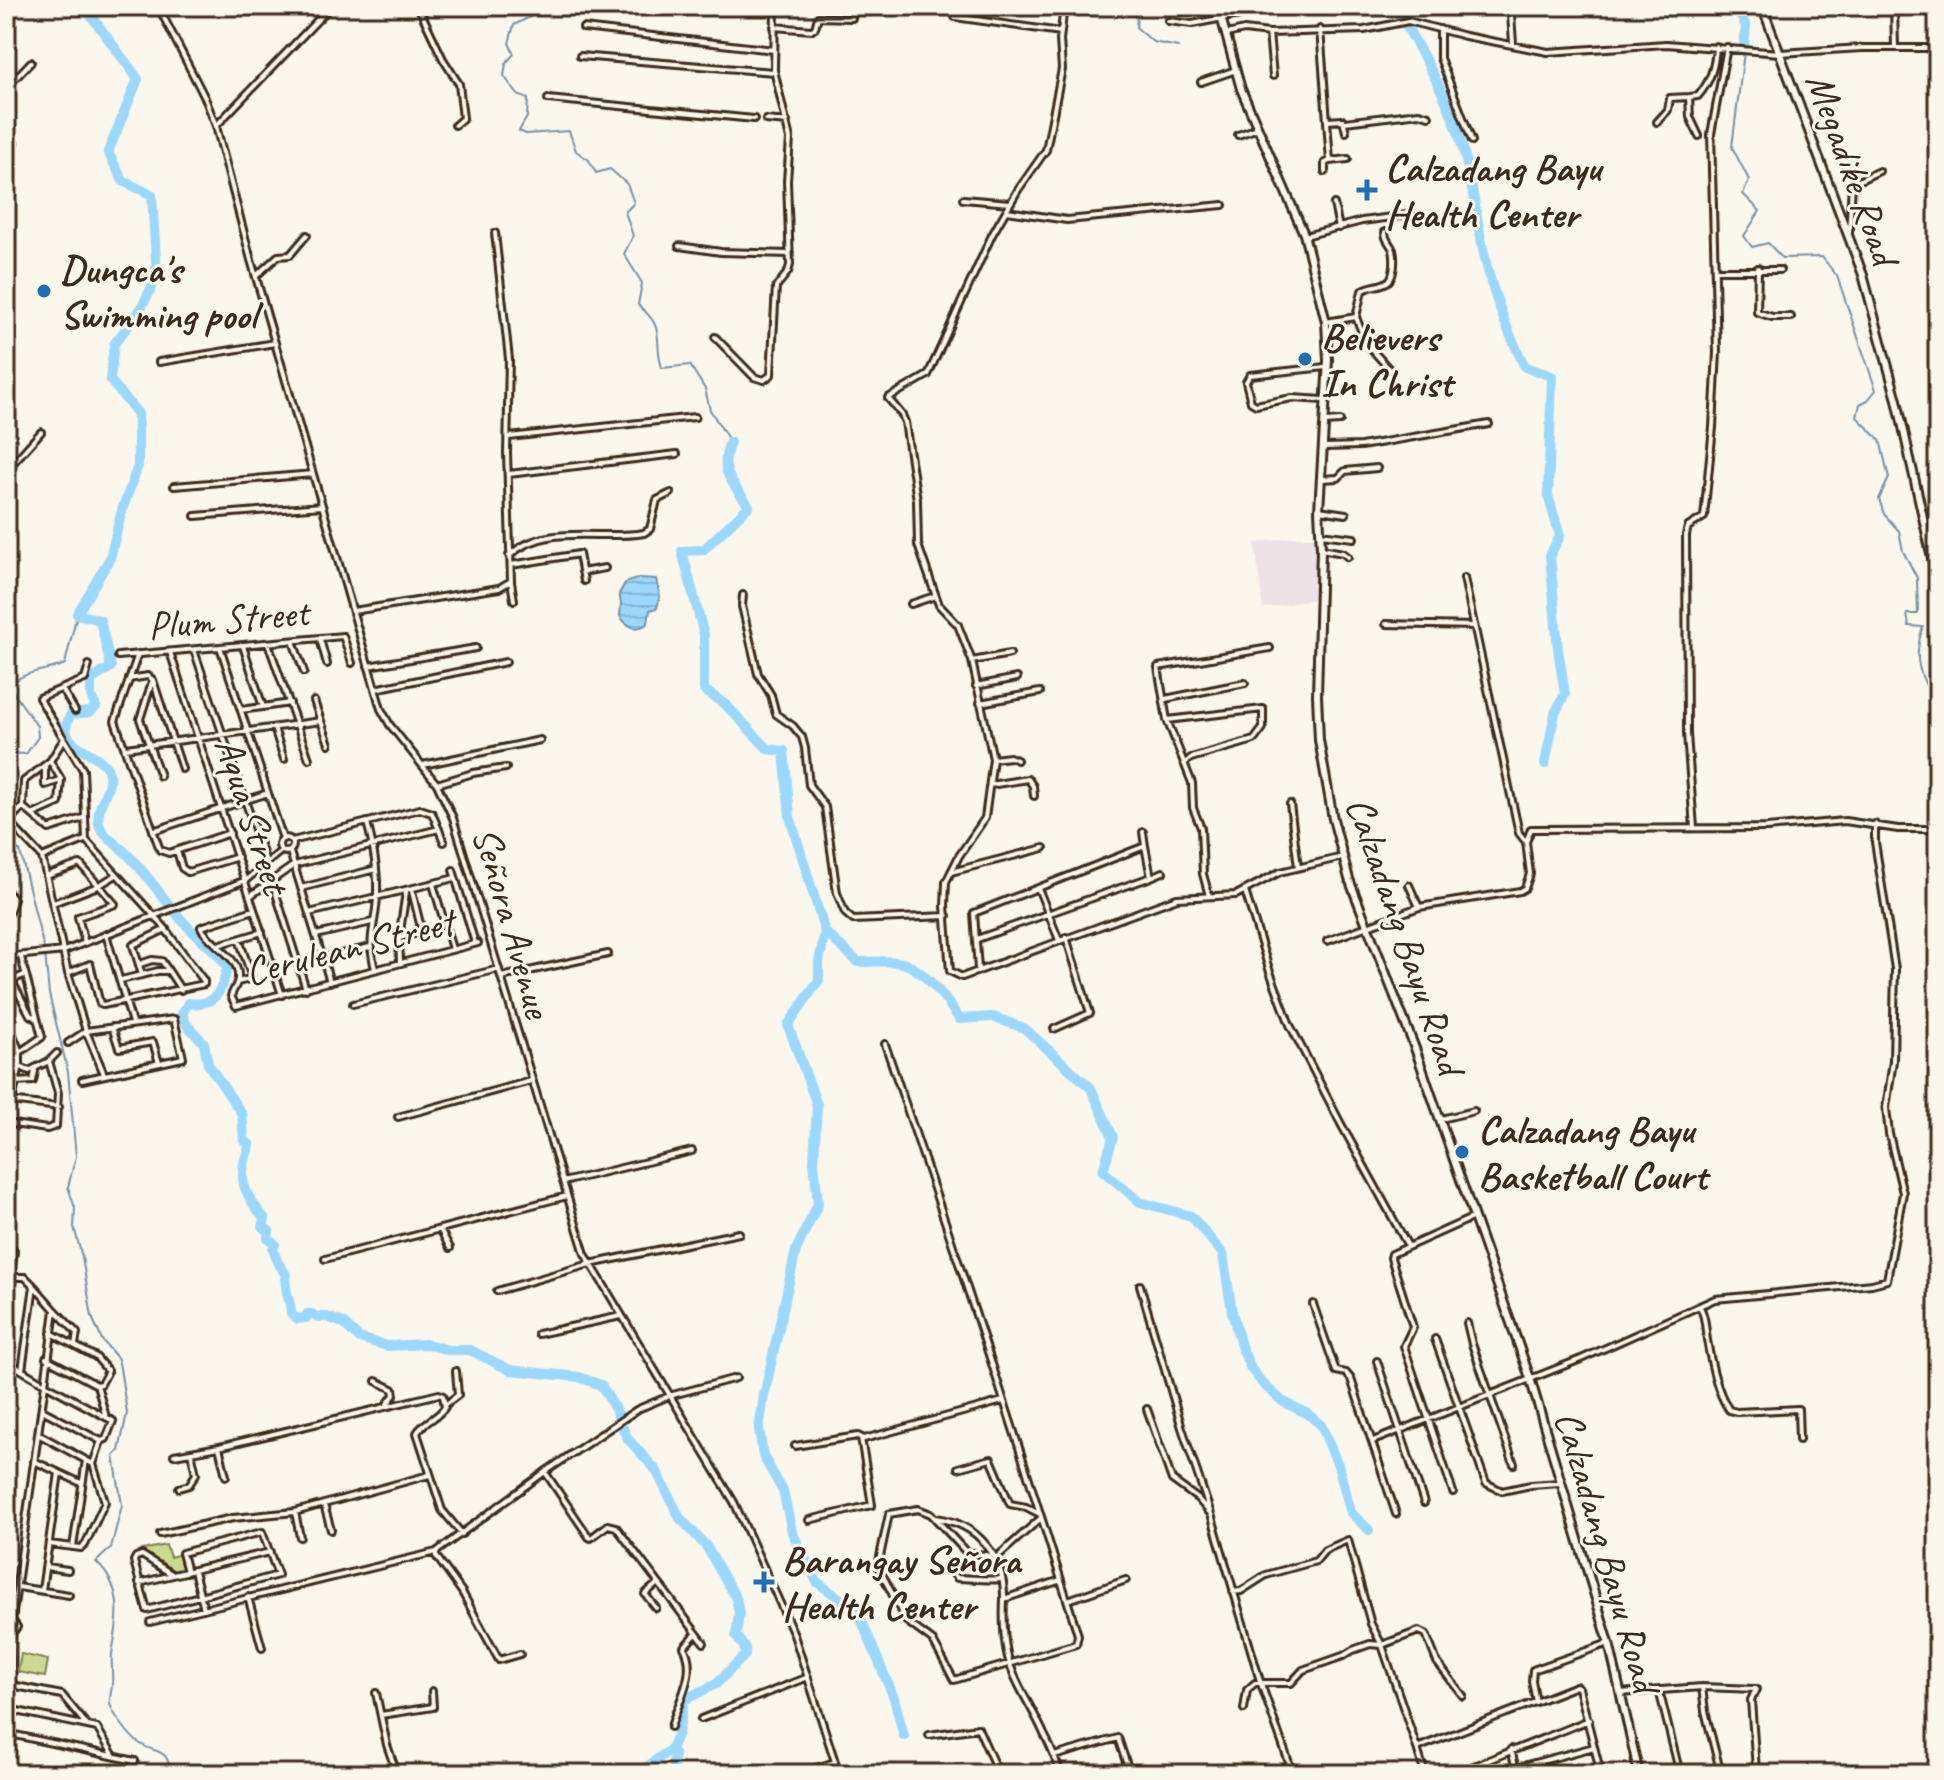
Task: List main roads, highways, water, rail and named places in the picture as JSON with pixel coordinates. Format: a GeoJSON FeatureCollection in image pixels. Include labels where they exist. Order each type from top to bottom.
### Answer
{"type":"FeatureCollection","features":[{"type":"Feature","properties":{"kind":"water"},"geometry":{"type":"Polygon","coordinates":[[[639,578],[656,579],[660,596],[657,608],[650,610],[648,623],[636,628],[620,616],[619,594],[625,583],[639,578]]]}},
{"type":"Feature","properties":{"kind":"waterway"},"geometry":{"type":"LineString","coordinates":[[84,6],[138,79],[108,152],[123,181],[152,195],[157,277],[139,312],[114,344],[110,380],[138,414],[138,466],[122,510],[110,558],[77,614],[100,620],[111,667],[91,680],[91,696],[96,707],[90,712],[71,714],[67,734],[77,746],[107,768],[109,783],[98,816],[103,832],[130,857],[181,920],[227,967],[216,996],[204,1003],[188,1003],[182,1014],[187,1025],[204,1043],[208,1064],[242,1114],[244,1140],[250,1145],[243,1167],[244,1185],[251,1201],[265,1219],[263,1227],[269,1231],[268,1238],[275,1244],[273,1249],[277,1261],[286,1275],[291,1314],[297,1319],[306,1318],[307,1314],[327,1317],[343,1323],[359,1338],[387,1346],[427,1344],[448,1350],[470,1350],[510,1370],[579,1377],[601,1385],[628,1439],[656,1470],[680,1518],[706,1546],[736,1598],[739,1613],[736,1636],[745,1648],[745,1655],[716,1684],[684,1700],[678,1733],[671,1749],[674,1753],[673,1774]]}},
{"type":"Feature","properties":{"kind":"waterway"},"geometry":{"type":"LineString","coordinates":[[525,6],[531,6]]}},
{"type":"Feature","properties":{"kind":"waterway"},"geometry":{"type":"LineString","coordinates":[[539,6],[534,15],[514,25],[509,43],[514,54],[506,63],[504,76],[518,95],[528,99],[527,117],[519,131],[526,134],[569,131],[576,151],[589,160],[596,173],[610,169],[627,184],[634,203],[625,212],[633,236],[624,254],[642,283],[638,305],[656,327],[662,368],[690,365],[705,389],[710,410],[730,442]]}},
{"type":"Feature","properties":{"kind":"waterway"},"geometry":{"type":"LineString","coordinates":[[1138,6],[1136,27],[1153,42],[1178,47]]}},
{"type":"Feature","properties":{"kind":"waterway"},"geometry":{"type":"LineString","coordinates":[[1395,6],[1436,80],[1456,126],[1488,272],[1507,327],[1525,367],[1552,376],[1548,495],[1560,536],[1550,555],[1565,694],[1555,713],[1545,764]]}},
{"type":"Feature","properties":{"kind":"waterway"},"geometry":{"type":"LineString","coordinates":[[1735,6],[1746,26],[1744,47]]}},
{"type":"Feature","properties":{"kind":"waterway"},"geometry":{"type":"LineString","coordinates":[[1744,52],[1732,147],[1749,180],[1743,194],[1760,211],[1744,236],[1752,247],[1768,243],[1782,258],[1822,257],[1837,276],[1876,390],[1860,404],[1857,417],[1880,440],[1889,478],[1879,499],[1884,514],[1899,531],[1903,551],[1917,578],[1918,614],[1907,614],[1909,626],[1923,627],[1918,660],[1938,707]]}},
{"type":"Feature","properties":{"kind":"waterway"},"geometry":{"type":"LineString","coordinates":[[730,442],[726,469],[749,506],[703,550],[682,551],[704,635],[704,690],[726,705],[768,749],[784,751],[790,817],[825,932],[819,980],[788,1025],[817,1105],[814,1161],[818,1204],[796,1250],[759,1429],[763,1456],[783,1491],[792,1532],[817,1582],[858,1612],[894,1698],[904,1736]]}},
{"type":"Feature","properties":{"kind":"waterway"},"geometry":{"type":"LineString","coordinates":[[6,753],[26,754],[38,737],[37,726],[11,689],[14,683],[26,675],[65,664],[77,614]]}},
{"type":"Feature","properties":{"kind":"waterway"},"geometry":{"type":"LineString","coordinates":[[6,839],[20,851],[45,953],[49,994],[68,1072],[76,1156],[68,1187],[75,1208],[74,1227],[92,1317],[102,1340],[118,1359],[127,1413],[119,1451],[114,1456],[122,1505],[111,1548],[96,1562],[112,1583],[117,1605],[110,1703],[135,1740],[164,1755],[170,1774]]}},
{"type":"Feature","properties":{"kind":"waterway"},"geometry":{"type":"LineString","coordinates":[[825,932],[858,962],[899,962],[917,970],[938,990],[959,1019],[993,1017],[1024,1028],[1091,1088],[1113,1137],[1103,1171],[1140,1202],[1191,1216],[1223,1254],[1232,1312],[1251,1369],[1282,1401],[1308,1414],[1321,1425],[1338,1465],[1351,1513],[1369,1530]]}},
{"type":"Feature","properties":{"kind":"waterway"},"geometry":{"type":"LineString","coordinates":[[645,1774],[648,1766],[671,1749]]}},
{"type":"Feature","properties":{"kind":"place","name":"Calzadang Bayu Health Center"},"geometry":{"type":"Point","coordinates":[1367,190]}},
{"type":"Feature","properties":{"kind":"place","name":"Dungca's Swimming pool"},"geometry":{"type":"Point","coordinates":[44,291]}},
{"type":"Feature","properties":{"kind":"place","name":"Believers In Christ"},"geometry":{"type":"Point","coordinates":[1305,359]}},
{"type":"Feature","properties":{"kind":"place","name":"Calzadang Bayu Basketball Court"},"geometry":{"type":"Point","coordinates":[1462,1152]}},
{"type":"Feature","properties":{"kind":"place","name":"Barangay Señora Health Center"},"geometry":{"type":"Point","coordinates":[764,1582]}}]}
